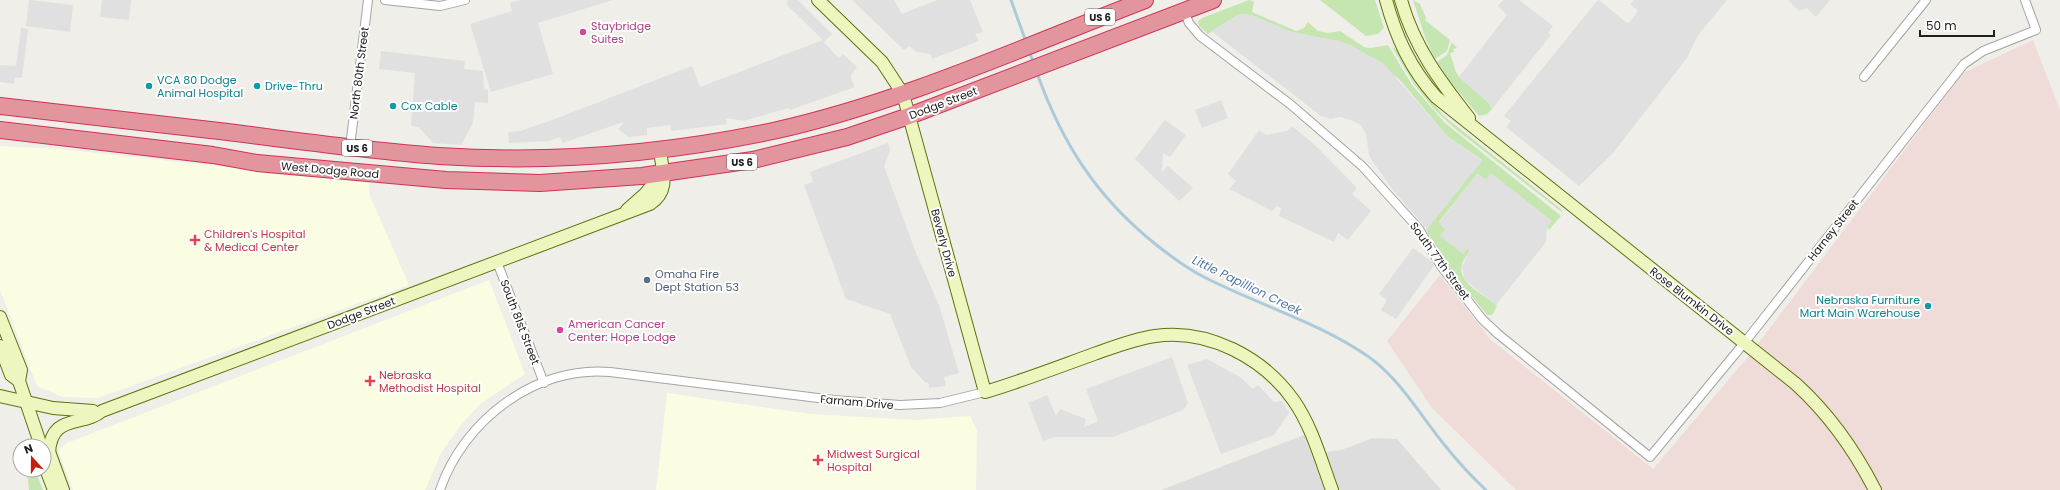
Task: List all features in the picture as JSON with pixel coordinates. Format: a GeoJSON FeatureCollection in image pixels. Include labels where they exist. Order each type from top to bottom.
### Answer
{"type":"FeatureCollection","features":[{"type":"Feature","properties":{"kind":"highway","name":"Dodge Street"},"geometry":{"type":"LineString","coordinates":[[660,150],[714,142],[792,126],[846,112],[903,94],[1145,0]]}},
{"type":"Feature","properties":{"kind":"highway","name":"Dodge Street"},"geometry":{"type":"LineString","coordinates":[[662,174],[784,154],[853,136],[1008,79],[1213,0]]}},
{"type":"Feature","properties":{"kind":"highway","name":"US 6"},"geometry":{"type":"LineString","coordinates":[[0,106],[350,147],[441,156],[505,158],[601,155],[660,150]]}},
{"type":"Feature","properties":{"kind":"highway","name":"West Dodge Road"},"geometry":{"type":"LineString","coordinates":[[0,130],[213,155],[257,163],[446,180],[550,182],[662,174]]}},
{"type":"Feature","properties":{"kind":"main road","name":"Beverly Drive"},"geometry":{"type":"LineString","coordinates":[[818,0],[882,62],[903,94],[985,392]]}},
{"type":"Feature","properties":{"kind":"main road","name":"Rose Blumkin Drive"},"geometry":{"type":"LineString","coordinates":[[1386,0],[1400,45],[1426,86],[1451,111],[1745,342],[1796,384],[1825,412],[1852,448],[1875,490]]}},
{"type":"Feature","properties":{"kind":"main road","name":"Rose Blumkin Drive"},"geometry":{"type":"LineString","coordinates":[[1402,0],[1413,34],[1428,64],[1440,82],[1483,135]]}},
{"type":"Feature","properties":{"kind":"main road"},"geometry":{"type":"LineString","coordinates":[[660,150],[662,174]]}},
{"type":"Feature","properties":{"kind":"main road","name":"Dodge Street"},"geometry":{"type":"LineString","coordinates":[[52,440],[53,436],[60,428],[68,422],[93,416],[102,411],[619,215],[640,199],[662,174]]}},
{"type":"Feature","properties":{"kind":"main road"},"geometry":{"type":"LineString","coordinates":[[0,317],[21,370],[19,381],[37,438]]}},
{"type":"Feature","properties":{"kind":"main road","name":"Farnam Drive"},"geometry":{"type":"LineString","coordinates":[[985,392],[1138,339],[1174,335],[1208,340],[1226,346],[1246,356],[1273,376],[1294,401],[1311,433],[1332,490]]}},
{"type":"Feature","properties":{"kind":"main road"},"geometry":{"type":"LineString","coordinates":[[2,352],[11,375],[19,381]]}},
{"type":"Feature","properties":{"kind":"main road"},"geometry":{"type":"LineString","coordinates":[[0,373],[2,352]]}},
{"type":"Feature","properties":{"kind":"main road","name":"Dodge Street"},"geometry":{"type":"LineString","coordinates":[[0,396],[74,411],[102,411]]}},
{"type":"Feature","properties":{"kind":"main road"},"geometry":{"type":"LineString","coordinates":[[52,461],[63,490]]}},
{"type":"Feature","properties":{"kind":"main road"},"geometry":{"type":"LineString","coordinates":[[49,478],[54,490]]}},
{"type":"Feature","properties":{"kind":"street","name":"North 80th Street"},"geometry":{"type":"LineString","coordinates":[[350,147],[368,0]]}},
{"type":"Feature","properties":{"kind":"street"},"geometry":{"type":"LineString","coordinates":[[385,0],[440,6],[465,0]]}},
{"type":"Feature","properties":{"kind":"street","name":"Harney Street"},"geometry":{"type":"LineString","coordinates":[[1650,457],[1745,342],[1964,64],[1983,51],[2036,30],[2025,0]]}},
{"type":"Feature","properties":{"kind":"street"},"geometry":{"type":"LineString","coordinates":[[1864,77],[1925,1]]}},
{"type":"Feature","properties":{"kind":"street","name":"South 77th Street"},"geometry":{"type":"LineString","coordinates":[[1184,11],[1189,23],[1200,36],[1290,104],[1370,174],[1389,198],[1419,229],[1441,266],[1482,319],[1498,334],[1650,457]]}},
{"type":"Feature","properties":{"kind":"street","name":"South 81st Street"},"geometry":{"type":"LineString","coordinates":[[497,262],[544,382]]}},
{"type":"Feature","properties":{"kind":"street","name":"Farnam Drive"},"geometry":{"type":"LineString","coordinates":[[440,490],[454,455],[481,423],[513,398],[544,382],[575,373],[600,371],[834,400],[900,406],[940,403],[985,392]]}},
{"type":"Feature","properties":{"kind":"shaded area"},"geometry":{"type":"Polygon","coordinates":[[[29,0],[73,5],[70,32],[26,26],[29,0]]]}},
{"type":"Feature","properties":{"kind":"shaded area"},"geometry":{"type":"Polygon","coordinates":[[[102,0],[131,0],[129,20],[100,17],[102,0]]]}},
{"type":"Feature","properties":{"kind":"shaded area"},"geometry":{"type":"Polygon","coordinates":[[[520,0],[613,0],[538,23],[553,74],[491,92],[470,24],[512,11],[510,3],[520,0]]]}},
{"type":"Feature","properties":{"kind":"shaded area"},"geometry":{"type":"Polygon","coordinates":[[[789,0],[798,0],[832,34],[824,42],[837,57],[840,58],[843,54],[857,67],[851,75],[855,87],[790,110],[789,108],[744,121],[726,118],[727,124],[671,131],[670,125],[647,128],[647,135],[629,137],[618,129],[623,122],[563,143],[560,137],[549,141],[509,143],[508,132],[520,131],[555,119],[692,66],[700,87],[823,40],[786,4],[789,0]]]}},
{"type":"Feature","properties":{"kind":"shaded area"},"geometry":{"type":"Polygon","coordinates":[[[852,0],[894,0],[902,14],[937,0],[970,0],[983,32],[975,34],[979,41],[932,59],[931,54],[917,52],[909,46],[904,50],[852,0]]]}},
{"type":"Feature","properties":{"kind":"shaded area"},"geometry":{"type":"Polygon","coordinates":[[[1503,0],[1519,0],[1553,26],[1548,33],[1551,35],[1492,109],[1490,104],[1459,77],[1507,15],[1498,6],[1503,0]]]}},
{"type":"Feature","properties":{"kind":"shaded area"},"geometry":{"type":"Polygon","coordinates":[[[1599,0],[1627,23],[1630,22],[1638,11],[1630,4],[1634,0],[1727,0],[1698,35],[1687,58],[1613,153],[1579,186],[1506,127],[1511,121],[1504,116],[1599,0]]]}},
{"type":"Feature","properties":{"kind":"shaded area"},"geometry":{"type":"Polygon","coordinates":[[[1788,0],[1830,0],[1816,17],[1807,8],[1799,11],[1788,0]]]}},
{"type":"Feature","properties":{"kind":"shaded area"},"geometry":{"type":"Polygon","coordinates":[[[1239,14],[1251,15],[1291,32],[1338,41],[1352,46],[1384,64],[1448,137],[1482,161],[1427,229],[1393,190],[1373,162],[1369,155],[1366,134],[1361,125],[1340,117],[1330,119],[1321,116],[1211,31],[1239,14]]]}},
{"type":"Feature","properties":{"kind":"shaded area"},"geometry":{"type":"Polygon","coordinates":[[[21,28],[28,29],[22,78],[15,77],[14,84],[0,82],[0,65],[16,66],[21,28]]]}},
{"type":"Feature","properties":{"kind":"shaded area"},"geometry":{"type":"Polygon","coordinates":[[[2033,40],[2060,110],[2060,490],[1516,490],[1432,408],[1387,341],[1440,275],[1490,339],[1653,469],[1748,357],[1963,73],[2033,40]]]}},
{"type":"Feature","properties":{"kind":"shaded area"},"geometry":{"type":"Polygon","coordinates":[[[381,51],[465,61],[464,69],[483,71],[484,89],[488,90],[488,103],[475,102],[473,123],[461,145],[433,143],[419,127],[411,126],[415,73],[379,69],[381,51]]]}},
{"type":"Feature","properties":{"kind":"shaded area"},"geometry":{"type":"Polygon","coordinates":[[[1221,100],[1228,118],[1202,128],[1195,110],[1221,100]]]}},
{"type":"Feature","properties":{"kind":"shaded area"},"geometry":{"type":"Polygon","coordinates":[[[1165,120],[1186,135],[1170,157],[1163,153],[1162,172],[1168,166],[1193,188],[1179,201],[1135,159],[1165,120]]]}},
{"type":"Feature","properties":{"kind":"shaded area"},"geometry":{"type":"Polygon","coordinates":[[[1292,126],[1316,146],[1357,188],[1352,194],[1371,211],[1348,240],[1338,233],[1334,242],[1279,216],[1281,208],[1277,206],[1272,211],[1229,189],[1236,181],[1228,174],[1259,130],[1266,135],[1287,131],[1292,126]]]}},
{"type":"Feature","properties":{"kind":"shaded area"},"geometry":{"type":"Polygon","coordinates":[[[888,143],[890,150],[884,166],[916,253],[939,305],[959,373],[944,377],[946,386],[929,388],[928,382],[926,383],[911,367],[890,314],[846,299],[804,185],[813,182],[810,172],[888,143]]]}},
{"type":"Feature","properties":{"kind":"shaded area","name":"Children's Hospital & Medical Center"},"geometry":{"type":"Polygon","coordinates":[[[0,146],[60,149],[369,183],[370,196],[409,285],[98,398],[63,397],[37,386],[0,290],[0,146]]]}},
{"type":"Feature","properties":{"kind":"shaded area"},"geometry":{"type":"Polygon","coordinates":[[[1491,173],[1552,221],[1547,227],[1546,242],[1496,305],[1465,280],[1462,267],[1470,250],[1467,249],[1463,254],[1440,236],[1446,230],[1439,223],[1477,174],[1486,180],[1491,173]]]}},
{"type":"Feature","properties":{"kind":"shaded area"},"geometry":{"type":"Polygon","coordinates":[[[1413,248],[1435,264],[1396,319],[1381,310],[1387,300],[1379,294],[1413,248]]]}},
{"type":"Feature","properties":{"kind":"shaded area","name":"Nebraska Methodist Hospital"},"geometry":{"type":"Polygon","coordinates":[[[489,280],[525,374],[480,404],[461,425],[441,453],[425,490],[73,490],[59,453],[60,449],[67,443],[489,280]]]}},
{"type":"Feature","properties":{"kind":"shaded area"},"geometry":{"type":"Polygon","coordinates":[[[1172,357],[1188,403],[1183,410],[1113,437],[1055,437],[1043,441],[1028,403],[1047,395],[1056,416],[1060,409],[1086,419],[1084,427],[1098,421],[1086,389],[1172,357]]]}},
{"type":"Feature","properties":{"kind":"shaded area"},"geometry":{"type":"Polygon","coordinates":[[[1207,359],[1240,377],[1253,389],[1258,385],[1274,402],[1282,401],[1289,413],[1274,435],[1221,454],[1187,365],[1207,359]]]}},
{"type":"Feature","properties":{"kind":"shaded area","name":"Midwest Surgical Hospital"},"geometry":{"type":"Polygon","coordinates":[[[667,393],[810,414],[916,420],[970,416],[977,431],[976,490],[656,490],[667,393]]]}},
{"type":"Feature","properties":{"kind":"shaded area"},"geometry":{"type":"Polygon","coordinates":[[[1304,435],[1325,490],[1161,490],[1304,435]]]}},
{"type":"Feature","properties":{"kind":"shaded area"},"geometry":{"type":"Polygon","coordinates":[[[1373,438],[1397,439],[1441,490],[1333,490],[1319,455],[1341,450],[1373,438]]]}},
{"type":"Feature","properties":{"kind":"green space"},"geometry":{"type":"Polygon","coordinates":[[[1249,0],[1254,2],[1252,12],[1296,31],[1304,28],[1308,22],[1318,31],[1328,33],[1340,31],[1364,47],[1370,48],[1388,45],[1412,85],[1444,122],[1561,216],[1549,230],[1547,227],[1551,221],[1477,174],[1439,222],[1446,230],[1440,236],[1470,250],[1462,264],[1461,271],[1463,277],[1473,288],[1497,306],[1492,315],[1487,315],[1453,273],[1426,230],[1482,160],[1448,137],[1399,79],[1352,46],[1338,41],[1291,32],[1251,15],[1239,14],[1208,34],[1199,26],[1198,21],[1202,18],[1249,0]]]}},
{"type":"Feature","properties":{"kind":"green space"},"geometry":{"type":"Polygon","coordinates":[[[1320,0],[1375,0],[1384,28],[1378,34],[1366,36],[1320,0]]]}},
{"type":"Feature","properties":{"kind":"green space"},"geometry":{"type":"Polygon","coordinates":[[[1413,0],[1420,4],[1426,18],[1425,20],[1450,40],[1447,51],[1435,59],[1426,40],[1413,0]]]}},
{"type":"Feature","properties":{"kind":"green space"},"geometry":{"type":"Polygon","coordinates":[[[1452,42],[1457,48],[1453,49],[1454,52],[1450,53],[1456,72],[1459,77],[1490,104],[1492,109],[1487,114],[1479,116],[1449,80],[1437,62],[1447,55],[1452,42]]]}},
{"type":"Feature","properties":{"kind":"green space"},"geometry":{"type":"Polygon","coordinates":[[[1392,47],[1397,50],[1415,82],[1444,116],[1561,209],[1563,213],[1453,127],[1435,110],[1414,84],[1392,47]]]}},
{"type":"Feature","properties":{"kind":"green space"},"geometry":{"type":"Polygon","coordinates":[[[28,478],[38,478],[43,490],[29,490],[28,478]]]}},
{"type":"Feature","properties":{"kind":"waterway","name":"Little Papillion Creek"},"geometry":{"type":"LineString","coordinates":[[1011,0],[1026,42]]}},
{"type":"Feature","properties":{"kind":"waterway","name":"Little Papillion Creek"},"geometry":{"type":"LineString","coordinates":[[1029,51],[1034,64]]}},
{"type":"Feature","properties":{"kind":"waterway","name":"Little Papillion Creek"},"geometry":{"type":"LineString","coordinates":[[1037,73],[1058,122],[1083,167],[1098,187],[1133,225],[1154,243],[1197,273],[1330,334],[1350,345],[1381,366],[1411,400],[1452,454],[1486,490]]}},
{"type":"Feature","properties":{"kind":"place","name":"Staybridge Suites"},"geometry":{"type":"Point","coordinates":[583,32]}},
{"type":"Feature","properties":{"kind":"place","name":"VCA 80 Dodge Animal Hospital"},"geometry":{"type":"Point","coordinates":[149,86]}},
{"type":"Feature","properties":{"kind":"place","name":"Drive-Thru"},"geometry":{"type":"Point","coordinates":[257,86]}},
{"type":"Feature","properties":{"kind":"place","name":"Cox Cable"},"geometry":{"type":"Point","coordinates":[393,106]}},
{"type":"Feature","properties":{"kind":"place","name":"Children's Hospital & Medical Center"},"geometry":{"type":"Point","coordinates":[195,240]}},
{"type":"Feature","properties":{"kind":"place","name":"Omaha Fire Dept Station 53"},"geometry":{"type":"Point","coordinates":[647,280]}},
{"type":"Feature","properties":{"kind":"place","name":"Nebraska Furniture Mart Main Warehouse"},"geometry":{"type":"Point","coordinates":[1928,306]}},
{"type":"Feature","properties":{"kind":"place","name":"American Cancer Center: Hope Lodge"},"geometry":{"type":"Point","coordinates":[560,330]}},
{"type":"Feature","properties":{"kind":"place","name":"Nebraska Methodist Hospital"},"geometry":{"type":"Point","coordinates":[370,381]}},
{"type":"Feature","properties":{"kind":"place","name":"Midwest Surgical Hospital"},"geometry":{"type":"Point","coordinates":[818,460]}}]}
